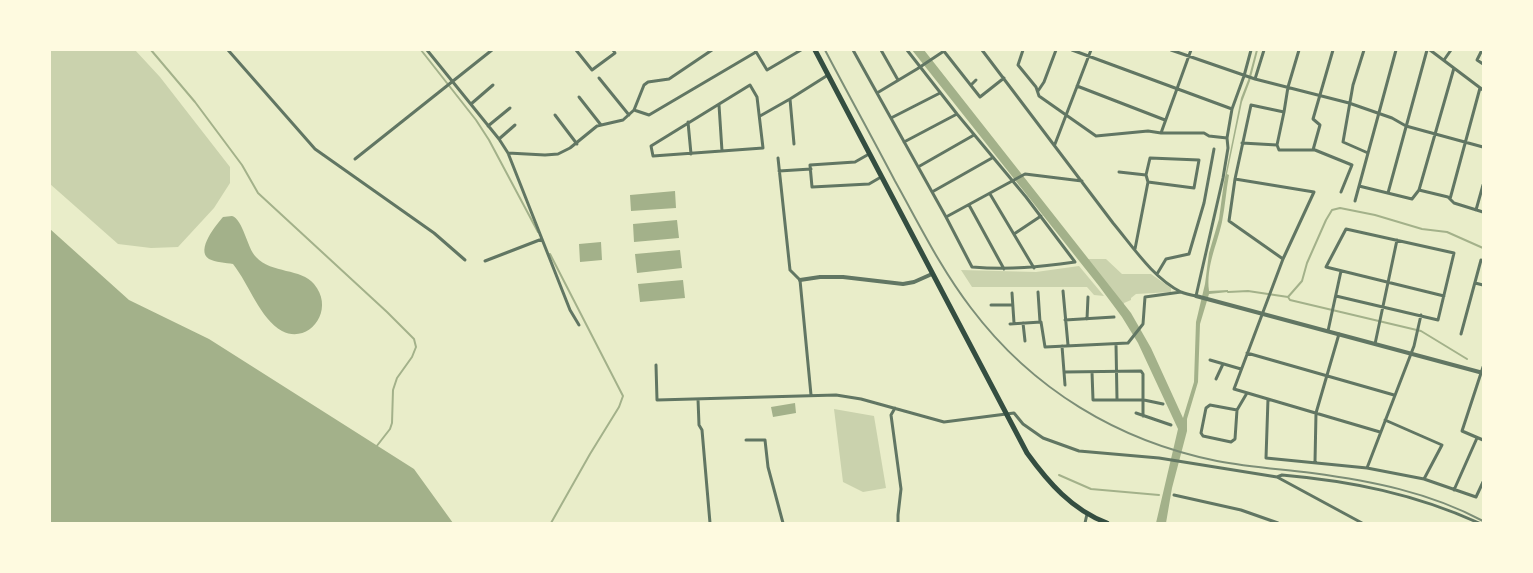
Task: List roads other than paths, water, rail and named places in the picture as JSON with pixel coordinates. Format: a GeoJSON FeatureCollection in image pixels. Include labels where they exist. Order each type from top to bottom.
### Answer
{"type":"FeatureCollection","features":[{"type":"Feature","properties":{"kind":"main road"},"geometry":{"type":"LineString","coordinates":[[815,50],[1027,453],[1055,488],[1087,514],[1106,523]]}},
{"type":"Feature","properties":{"kind":"street"},"geometry":{"type":"LineString","coordinates":[[228,50],[315,149],[434,232],[465,260]]}},
{"type":"Feature","properties":{"kind":"street"},"geometry":{"type":"LineString","coordinates":[[426,50],[499,139],[508,153],[570,310],[579,325]]}},
{"type":"Feature","properties":{"kind":"street"},"geometry":{"type":"LineString","coordinates":[[355,159],[492,50]]}},
{"type":"Feature","properties":{"kind":"street"},"geometry":{"type":"LineString","coordinates":[[576,50],[592,70],[615,52],[613,50]]}},
{"type":"Feature","properties":{"kind":"street"},"geometry":{"type":"LineString","coordinates":[[508,153],[558,154],[577,144],[597,126],[624,120],[634,110],[644,85],[648,82],[669,79],[712,50]]}},
{"type":"Feature","properties":{"kind":"street"},"geometry":{"type":"LineString","coordinates":[[634,110],[649,115],[755,51],[767,70],[801,50]]}},
{"type":"Feature","properties":{"kind":"street"},"geometry":{"type":"LineString","coordinates":[[853,50],[972,267],[1034,268],[1076,262],[1041,216],[956,114],[907,50]]}},
{"type":"Feature","properties":{"kind":"street"},"geometry":{"type":"LineString","coordinates":[[881,50],[898,80]]}},
{"type":"Feature","properties":{"kind":"street"},"geometry":{"type":"LineString","coordinates":[[877,93],[944,50],[980,98],[1004,78]]}},
{"type":"Feature","properties":{"kind":"street"},"geometry":{"type":"LineString","coordinates":[[982,50],[1135,250],[1157,274],[1181,292],[1482,373]]}},
{"type":"Feature","properties":{"kind":"street"},"geometry":{"type":"LineString","coordinates":[[1023,50],[1018,65],[1038,91],[1039,96],[1096,136],[1148,131],[1161,133],[1204,133],[1209,136],[1227,138]]}},
{"type":"Feature","properties":{"kind":"street"},"geometry":{"type":"LineString","coordinates":[[1038,91],[1044,82],[1056,50]]}},
{"type":"Feature","properties":{"kind":"street"},"geometry":{"type":"LineString","coordinates":[[1072,50],[1232,109]]}},
{"type":"Feature","properties":{"kind":"street"},"geometry":{"type":"LineString","coordinates":[[1055,144],[1091,50]]}},
{"type":"Feature","properties":{"kind":"street"},"geometry":{"type":"LineString","coordinates":[[1170,50],[1244,76],[1350,103],[1392,118],[1406,126],[1483,147]]}},
{"type":"Feature","properties":{"kind":"street"},"geometry":{"type":"LineString","coordinates":[[1161,133],[1191,50]]}},
{"type":"Feature","properties":{"kind":"street"},"geometry":{"type":"LineString","coordinates":[[1196,296],[1222,186],[1232,109],[1244,76],[1250,50]]}},
{"type":"Feature","properties":{"kind":"street"},"geometry":{"type":"LineString","coordinates":[[1255,79],[1264,50]]}},
{"type":"Feature","properties":{"kind":"street"},"geometry":{"type":"LineString","coordinates":[[1298,50],[1288,87],[1277,145],[1279,150],[1313,150],[1352,165],[1342,192]]}},
{"type":"Feature","properties":{"kind":"street"},"geometry":{"type":"LineString","coordinates":[[1313,150],[1320,125],[1313,120],[1332,50]]}},
{"type":"Feature","properties":{"kind":"street"},"geometry":{"type":"LineString","coordinates":[[1364,50],[1353,85],[1343,142],[1368,153]]}},
{"type":"Feature","properties":{"kind":"street"},"geometry":{"type":"LineString","coordinates":[[1355,202],[1396,50]]}},
{"type":"Feature","properties":{"kind":"street"},"geometry":{"type":"LineString","coordinates":[[1388,193],[1428,50],[1482,89],[1450,199]]}},
{"type":"Feature","properties":{"kind":"street"},"geometry":{"type":"LineString","coordinates":[[1444,60],[1451,50]]}},
{"type":"Feature","properties":{"kind":"street"},"geometry":{"type":"LineString","coordinates":[[1482,50],[1477,60],[1483,64]]}},
{"type":"Feature","properties":{"kind":"street"},"geometry":{"type":"LineString","coordinates":[[1359,186],[1412,199],[1419,190],[1454,68]]}},
{"type":"Feature","properties":{"kind":"street"},"geometry":{"type":"LineString","coordinates":[[760,116],[828,75]]}},
{"type":"Feature","properties":{"kind":"street"},"geometry":{"type":"LineString","coordinates":[[599,78],[629,115]]}},
{"type":"Feature","properties":{"kind":"street"},"geometry":{"type":"LineString","coordinates":[[970,85],[976,80]]}},
{"type":"Feature","properties":{"kind":"street"},"geometry":{"type":"LineString","coordinates":[[750,85],[757,97],[763,148],[653,156],[651,146],[719,105],[750,85]]}},
{"type":"Feature","properties":{"kind":"street"},"geometry":{"type":"LineString","coordinates":[[471,104],[493,86]]}},
{"type":"Feature","properties":{"kind":"street"},"geometry":{"type":"LineString","coordinates":[[1077,86],[1165,120]]}},
{"type":"Feature","properties":{"kind":"street"},"geometry":{"type":"LineString","coordinates":[[891,118],[940,93]]}},
{"type":"Feature","properties":{"kind":"street"},"geometry":{"type":"LineString","coordinates":[[578,97],[601,125]]}},
{"type":"Feature","properties":{"kind":"street"},"geometry":{"type":"LineString","coordinates":[[790,99],[794,144]]}},
{"type":"Feature","properties":{"kind":"street"},"geometry":{"type":"LineString","coordinates":[[719,105],[722,151]]}},
{"type":"Feature","properties":{"kind":"street"},"geometry":{"type":"LineString","coordinates":[[1283,259],[1229,221],[1235,179],[1251,105],[1284,112]]}},
{"type":"Feature","properties":{"kind":"street"},"geometry":{"type":"LineString","coordinates":[[488,126],[510,108]]}},
{"type":"Feature","properties":{"kind":"street"},"geometry":{"type":"LineString","coordinates":[[904,142],[956,114]]}},
{"type":"Feature","properties":{"kind":"street"},"geometry":{"type":"LineString","coordinates":[[555,115],[577,144]]}},
{"type":"Feature","properties":{"kind":"street"},"geometry":{"type":"LineString","coordinates":[[688,122],[692,154]]}},
{"type":"Feature","properties":{"kind":"street"},"geometry":{"type":"LineString","coordinates":[[499,139],[515,125]]}},
{"type":"Feature","properties":{"kind":"street"},"geometry":{"type":"LineString","coordinates":[[918,167],[974,135]]}},
{"type":"Feature","properties":{"kind":"street"},"geometry":{"type":"LineString","coordinates":[[1242,143],[1277,145]]}},
{"type":"Feature","properties":{"kind":"street"},"geometry":{"type":"LineString","coordinates":[[1157,274],[1166,259],[1189,254],[1204,203],[1214,150]]}},
{"type":"Feature","properties":{"kind":"street"},"geometry":{"type":"LineString","coordinates":[[870,154],[855,162],[810,165],[812,187],[869,184],[881,177]]}},
{"type":"Feature","properties":{"kind":"street"},"geometry":{"type":"LineString","coordinates":[[778,158],[790,270],[800,280],[811,395]]}},
{"type":"Feature","properties":{"kind":"street"},"geometry":{"type":"LineString","coordinates":[[932,192],[992,158]]}},
{"type":"Feature","properties":{"kind":"street"},"geometry":{"type":"LineString","coordinates":[[1135,250],[1148,182],[1146,174],[1150,158],[1199,160],[1194,188],[1148,182]]}},
{"type":"Feature","properties":{"kind":"street"},"geometry":{"type":"LineString","coordinates":[[779,171],[810,169]]}},
{"type":"Feature","properties":{"kind":"street"},"geometry":{"type":"LineString","coordinates":[[1119,172],[1146,174]]}},
{"type":"Feature","properties":{"kind":"street"},"geometry":{"type":"LineString","coordinates":[[946,217],[1025,174],[1083,181]]}},
{"type":"Feature","properties":{"kind":"street"},"geometry":{"type":"LineString","coordinates":[[1235,179],[1314,192],[1283,259],[1234,389],[1380,432]]}},
{"type":"Feature","properties":{"kind":"street"},"geometry":{"type":"LineString","coordinates":[[1476,210],[1483,185]]}},
{"type":"Feature","properties":{"kind":"street"},"geometry":{"type":"LineString","coordinates":[[1419,190],[1448,197],[1454,203],[1483,212]]}},
{"type":"Feature","properties":{"kind":"street"},"geometry":{"type":"LineString","coordinates":[[990,194],[1034,268]]}},
{"type":"Feature","properties":{"kind":"street"},"geometry":{"type":"LineString","coordinates":[[969,205],[1004,269]]}},
{"type":"Feature","properties":{"kind":"street"},"geometry":{"type":"LineString","coordinates":[[1014,234],[1041,216]]}},
{"type":"Feature","properties":{"kind":"street"},"geometry":{"type":"LineString","coordinates":[[1336,296],[1438,320],[1444,296],[1454,253],[1346,229],[1326,267],[1444,296]]}},
{"type":"Feature","properties":{"kind":"street"},"geometry":{"type":"LineString","coordinates":[[484,261],[542,239]]}},
{"type":"Feature","properties":{"kind":"street"},"geometry":{"type":"LineString","coordinates":[[1375,344],[1396,240]]}},
{"type":"Feature","properties":{"kind":"street"},"geometry":{"type":"LineString","coordinates":[[1461,334],[1481,260]]}},
{"type":"Feature","properties":{"kind":"street"},"geometry":{"type":"LineString","coordinates":[[1328,331],[1341,271]]}},
{"type":"Feature","properties":{"kind":"street"},"geometry":{"type":"LineString","coordinates":[[800,280],[820,277],[843,277],[903,284],[914,282],[932,274]]}},
{"type":"Feature","properties":{"kind":"street"},"geometry":{"type":"LineString","coordinates":[[1475,283],[1483,285]]}},
{"type":"Feature","properties":{"kind":"street"},"geometry":{"type":"LineString","coordinates":[[1063,291],[1068,344]]}},
{"type":"Feature","properties":{"kind":"street"},"geometry":{"type":"LineString","coordinates":[[1038,292],[1040,322],[1045,347],[1068,344],[1128,343],[1143,324],[1144,297],[1181,292]]}},
{"type":"Feature","properties":{"kind":"street"},"geometry":{"type":"LineString","coordinates":[[1012,293],[1014,323]]}},
{"type":"Feature","properties":{"kind":"street"},"geometry":{"type":"LineString","coordinates":[[1087,319],[1088,296]]}},
{"type":"Feature","properties":{"kind":"street"},"geometry":{"type":"LineString","coordinates":[[991,305],[1013,305]]}},
{"type":"Feature","properties":{"kind":"street"},"geometry":{"type":"LineString","coordinates":[[1367,468],[1410,353],[1421,315]]}},
{"type":"Feature","properties":{"kind":"street"},"geometry":{"type":"LineString","coordinates":[[1065,320],[1114,317]]}},
{"type":"Feature","properties":{"kind":"street"},"geometry":{"type":"LineString","coordinates":[[1010,324],[1040,322]]}},
{"type":"Feature","properties":{"kind":"street"},"geometry":{"type":"LineString","coordinates":[[1023,323],[1025,341]]}},
{"type":"Feature","properties":{"kind":"street"},"geometry":{"type":"LineString","coordinates":[[1314,462],[1316,413],[1338,334]]}},
{"type":"Feature","properties":{"kind":"street"},"geometry":{"type":"LineString","coordinates":[[1116,344],[1117,400]]}},
{"type":"Feature","properties":{"kind":"street"},"geometry":{"type":"LineString","coordinates":[[1062,346],[1065,385]]}},
{"type":"Feature","properties":{"kind":"street"},"geometry":{"type":"LineString","coordinates":[[1247,353],[1394,395]]}},
{"type":"Feature","properties":{"kind":"street"},"geometry":{"type":"LineString","coordinates":[[1210,360],[1241,369]]}},
{"type":"Feature","properties":{"kind":"street"},"geometry":{"type":"LineString","coordinates":[[1216,379],[1222,364]]}},
{"type":"Feature","properties":{"kind":"street"},"geometry":{"type":"LineString","coordinates":[[656,365],[657,400],[836,395],[861,399],[944,422],[1016,414],[1024,424],[1043,438],[1079,451],[1170,460],[1276,477],[1362,523]]}},
{"type":"Feature","properties":{"kind":"street"},"geometry":{"type":"LineString","coordinates":[[1483,367],[1462,431],[1483,440]]}},
{"type":"Feature","properties":{"kind":"street"},"geometry":{"type":"LineString","coordinates":[[1064,372],[1141,371],[1143,374],[1143,416]]}},
{"type":"Feature","properties":{"kind":"street"},"geometry":{"type":"LineString","coordinates":[[1092,372],[1093,400],[1144,400],[1163,404]]}},
{"type":"Feature","properties":{"kind":"street"},"geometry":{"type":"LineString","coordinates":[[1237,410],[1210,405],[1206,408],[1201,433],[1204,436],[1231,442],[1235,439],[1237,410],[1247,393]]}},
{"type":"Feature","properties":{"kind":"street"},"geometry":{"type":"LineString","coordinates":[[698,399],[699,425],[702,430],[710,523]]}},
{"type":"Feature","properties":{"kind":"street"},"geometry":{"type":"LineString","coordinates":[[1268,399],[1266,458],[1367,468],[1424,479],[1476,497],[1483,482]]}},
{"type":"Feature","properties":{"kind":"street"},"geometry":{"type":"LineString","coordinates":[[895,408],[891,415],[901,489],[898,523]]}},
{"type":"Feature","properties":{"kind":"street"},"geometry":{"type":"LineString","coordinates":[[1136,413],[1171,425]]}},
{"type":"Feature","properties":{"kind":"street"},"geometry":{"type":"LineString","coordinates":[[1385,420],[1442,445],[1424,479]]}},
{"type":"Feature","properties":{"kind":"street"},"geometry":{"type":"LineString","coordinates":[[1454,490],[1477,438]]}},
{"type":"Feature","properties":{"kind":"street"},"geometry":{"type":"LineString","coordinates":[[746,440],[765,440],[768,467],[783,523]]}},
{"type":"Feature","properties":{"kind":"street"},"geometry":{"type":"LineString","coordinates":[[1276,477],[1282,475],[1325,480],[1397,492],[1436,505],[1479,523]]}},
{"type":"Feature","properties":{"kind":"street"},"geometry":{"type":"LineString","coordinates":[[1174,495],[1241,510],[1278,523]]}},
{"type":"Feature","properties":{"kind":"street"},"geometry":{"type":"LineString","coordinates":[[1085,523],[1087,514]]}},
{"type":"Feature","properties":{"kind":"waterway"},"geometry":{"type":"LineString","coordinates":[[151,50],[195,102],[242,165],[258,193],[414,339],[416,347],[412,357],[397,378],[393,390],[392,423],[390,429],[376,447]]}},
{"type":"Feature","properties":{"kind":"waterway"},"geometry":{"type":"LineString","coordinates":[[421,50],[476,120],[489,140],[538,232]]}},
{"type":"Feature","properties":{"kind":"waterway"},"geometry":{"type":"LineString","coordinates":[[1228,292],[1248,291],[1288,297],[1302,281],[1307,263],[1326,220],[1332,210],[1340,208],[1375,215],[1422,229],[1447,232],[1483,248]]}},
{"type":"Feature","properties":{"kind":"waterway"},"geometry":{"type":"LineString","coordinates":[[550,254],[623,396],[619,407],[551,523]]}},
{"type":"Feature","properties":{"kind":"waterway"},"geometry":{"type":"LineString","coordinates":[[1288,297],[1290,300],[1421,331],[1467,359]]}},
{"type":"Feature","properties":{"kind":"waterway"},"geometry":{"type":"LineString","coordinates":[[1059,475],[1091,489],[1159,495]]}},
{"type":"Feature","properties":{"kind":"railway"},"geometry":{"type":"LineString","coordinates":[[825,50],[922,230],[960,293],[995,337],[1021,363],[1050,387],[1112,425],[1145,440],[1181,452],[1229,463],[1312,473],[1378,484],[1442,502],[1483,521]]}}]}
